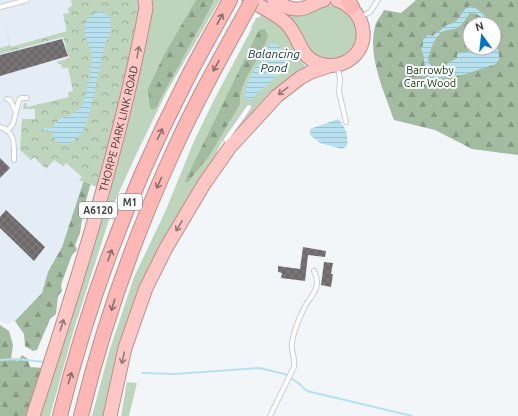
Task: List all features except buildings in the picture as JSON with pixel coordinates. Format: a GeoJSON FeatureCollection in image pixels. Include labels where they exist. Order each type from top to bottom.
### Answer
{"type":"FeatureCollection","features":[{"type":"Feature","properties":{"kind":"highway","name":"THORPE PARK LINK ROAD"},"geometry":{"type":"LineString","coordinates":[[33,416],[83,260],[108,175],[136,62],[146,8],[145,0]]}},
{"type":"Feature","properties":{"kind":"highway","name":"M1"},"geometry":{"type":"LineString","coordinates":[[60,416],[68,384],[97,289],[130,202],[157,140],[184,84],[230,0]]}},
{"type":"Feature","properties":{"kind":"highway"},"geometry":{"type":"LineString","coordinates":[[274,0],[283,6],[292,9],[299,9],[324,0]]}},
{"type":"Feature","properties":{"kind":"highway"},"geometry":{"type":"LineString","coordinates":[[110,416],[125,348],[146,288],[166,248],[204,184],[230,147],[277,96],[300,78],[311,72],[350,59],[359,50],[363,37],[363,28],[353,8],[337,0]]}},
{"type":"Feature","properties":{"kind":"highway","name":"M1"},"geometry":{"type":"LineString","coordinates":[[81,416],[87,390],[117,294],[148,208],[201,93],[250,3]]}},
{"type":"Feature","properties":{"kind":"highway"},"geometry":{"type":"LineString","coordinates":[[250,3],[285,22],[308,58],[315,62],[334,65]]}},
{"type":"Feature","properties":{"kind":"lane"},"geometry":{"type":"LineString","coordinates":[[0,7],[26,0]]}},
{"type":"Feature","properties":{"kind":"lane"},"geometry":{"type":"LineString","coordinates":[[353,8],[370,12],[378,0]]}},
{"type":"Feature","properties":{"kind":"lane"},"geometry":{"type":"LineString","coordinates":[[334,65],[339,72],[339,92],[346,122]]}},
{"type":"Feature","properties":{"kind":"lane"},"geometry":{"type":"LineString","coordinates":[[7,131],[14,124],[20,98],[27,98]]}},
{"type":"Feature","properties":{"kind":"lane"},"geometry":{"type":"LineString","coordinates":[[7,99],[10,100],[16,113]]}},
{"type":"Feature","properties":{"kind":"lane"},"geometry":{"type":"LineString","coordinates":[[230,147],[226,140],[248,107]]}},
{"type":"Feature","properties":{"kind":"lane"},"geometry":{"type":"LineString","coordinates":[[0,127],[13,137],[14,160]]}},
{"type":"Feature","properties":{"kind":"lane"},"geometry":{"type":"LineString","coordinates":[[270,416],[294,367],[295,360],[291,347],[303,310],[317,286],[318,278],[314,271]]}},
{"type":"Feature","properties":{"kind":"shaded area"},"geometry":{"type":"Polygon","coordinates":[[[0,0],[80,0],[77,60],[73,98],[37,114],[31,124],[88,167],[62,247],[48,272],[42,293],[15,321],[7,324],[0,321],[0,0]]]}},
{"type":"Feature","properties":{"kind":"green space"},"geometry":{"type":"Polygon","coordinates":[[[71,0],[140,0],[127,71],[97,187],[79,180],[82,177],[66,163],[63,166],[54,160],[46,169],[34,157],[31,160],[20,150],[22,119],[35,119],[35,109],[23,109],[24,103],[26,103],[27,107],[69,97],[68,92],[73,91],[68,68],[62,68],[61,64],[58,64],[57,62],[69,58],[63,37],[0,54],[0,48],[10,45],[1,12],[11,47],[67,31],[63,14],[69,13],[68,8],[72,6],[71,0]]]}},
{"type":"Feature","properties":{"kind":"green space"},"geometry":{"type":"Polygon","coordinates":[[[150,0],[220,0],[166,93],[115,201],[74,329],[50,416],[39,416],[150,0]]]}},
{"type":"Feature","properties":{"kind":"green space"},"geometry":{"type":"Polygon","coordinates":[[[196,0],[214,1],[155,109],[150,109],[148,89],[164,55],[196,0]]]}},
{"type":"Feature","properties":{"kind":"green space"},"geometry":{"type":"Polygon","coordinates":[[[260,0],[322,6],[333,5],[340,7],[355,19],[358,36],[357,42],[348,54],[335,60],[321,58],[312,53],[260,0]]]}},
{"type":"Feature","properties":{"kind":"green space","name":"Barrowby Carr Wood"},"geometry":{"type":"Polygon","coordinates":[[[416,0],[518,0],[518,155],[472,149],[435,130],[394,120],[381,85],[373,47],[373,35],[376,23],[384,10],[401,13],[416,0]]]}},
{"type":"Feature","properties":{"kind":"green space"},"geometry":{"type":"Polygon","coordinates":[[[261,15],[275,22],[282,28],[289,38],[296,54],[307,69],[257,108],[233,133],[245,114],[242,113],[230,129],[216,154],[215,160],[178,217],[105,416],[92,416],[109,352],[134,277],[165,212],[194,141],[252,28],[251,27],[257,17],[259,18],[261,15]]]}},
{"type":"Feature","properties":{"kind":"green space"},"geometry":{"type":"Polygon","coordinates":[[[265,29],[268,36],[261,53],[242,87],[240,104],[209,156],[187,183],[185,181],[259,30],[265,29]]]}},
{"type":"Feature","properties":{"kind":"green space"},"geometry":{"type":"Polygon","coordinates":[[[86,174],[93,175],[83,212],[80,233],[75,245],[77,250],[72,255],[61,285],[62,291],[58,296],[56,314],[50,319],[37,350],[33,351],[25,346],[24,334],[15,321],[42,293],[48,272],[62,247],[86,174]]]}},
{"type":"Feature","properties":{"kind":"green space"},"geometry":{"type":"Polygon","coordinates":[[[0,325],[9,331],[13,345],[11,359],[18,361],[22,355],[28,359],[30,367],[43,368],[27,416],[0,416],[0,325]]]}},
{"type":"Feature","properties":{"kind":"green space"},"geometry":{"type":"Polygon","coordinates":[[[127,382],[137,383],[129,416],[121,416],[127,382]]]}},
{"type":"Feature","properties":{"kind":"water"},"geometry":{"type":"Polygon","coordinates":[[[470,6],[476,9],[484,16],[470,13],[468,16],[462,16],[462,24],[459,27],[446,30],[441,33],[434,43],[428,58],[430,65],[440,71],[457,58],[457,54],[460,52],[462,52],[462,56],[499,56],[499,59],[496,64],[466,74],[434,80],[431,84],[426,86],[424,83],[428,77],[421,48],[423,45],[423,40],[428,35],[433,36],[445,26],[456,21],[470,6]]]}},
{"type":"Feature","properties":{"kind":"water"},"geometry":{"type":"Polygon","coordinates":[[[103,12],[110,18],[111,30],[104,48],[86,125],[81,134],[68,145],[62,144],[56,140],[52,131],[43,130],[44,128],[53,128],[58,121],[79,110],[83,104],[89,81],[92,58],[85,35],[85,26],[86,22],[91,16],[103,12]]]}},
{"type":"Feature","properties":{"kind":"water","name":"Balancing Pond"},"geometry":{"type":"Polygon","coordinates":[[[273,42],[283,51],[289,63],[285,69],[250,100],[245,97],[247,85],[269,45],[273,42]]]}},
{"type":"Feature","properties":{"kind":"water"},"geometry":{"type":"Polygon","coordinates":[[[338,119],[343,125],[347,134],[347,146],[342,149],[320,143],[310,135],[310,129],[338,119]]]}},
{"type":"Feature","properties":{"kind":"waterway"},"geometry":{"type":"LineString","coordinates":[[0,360],[17,359],[44,362]]}},
{"type":"Feature","properties":{"kind":"waterway"},"geometry":{"type":"LineString","coordinates":[[142,373],[174,374],[259,368],[285,374],[307,391],[412,416]]}}]}
